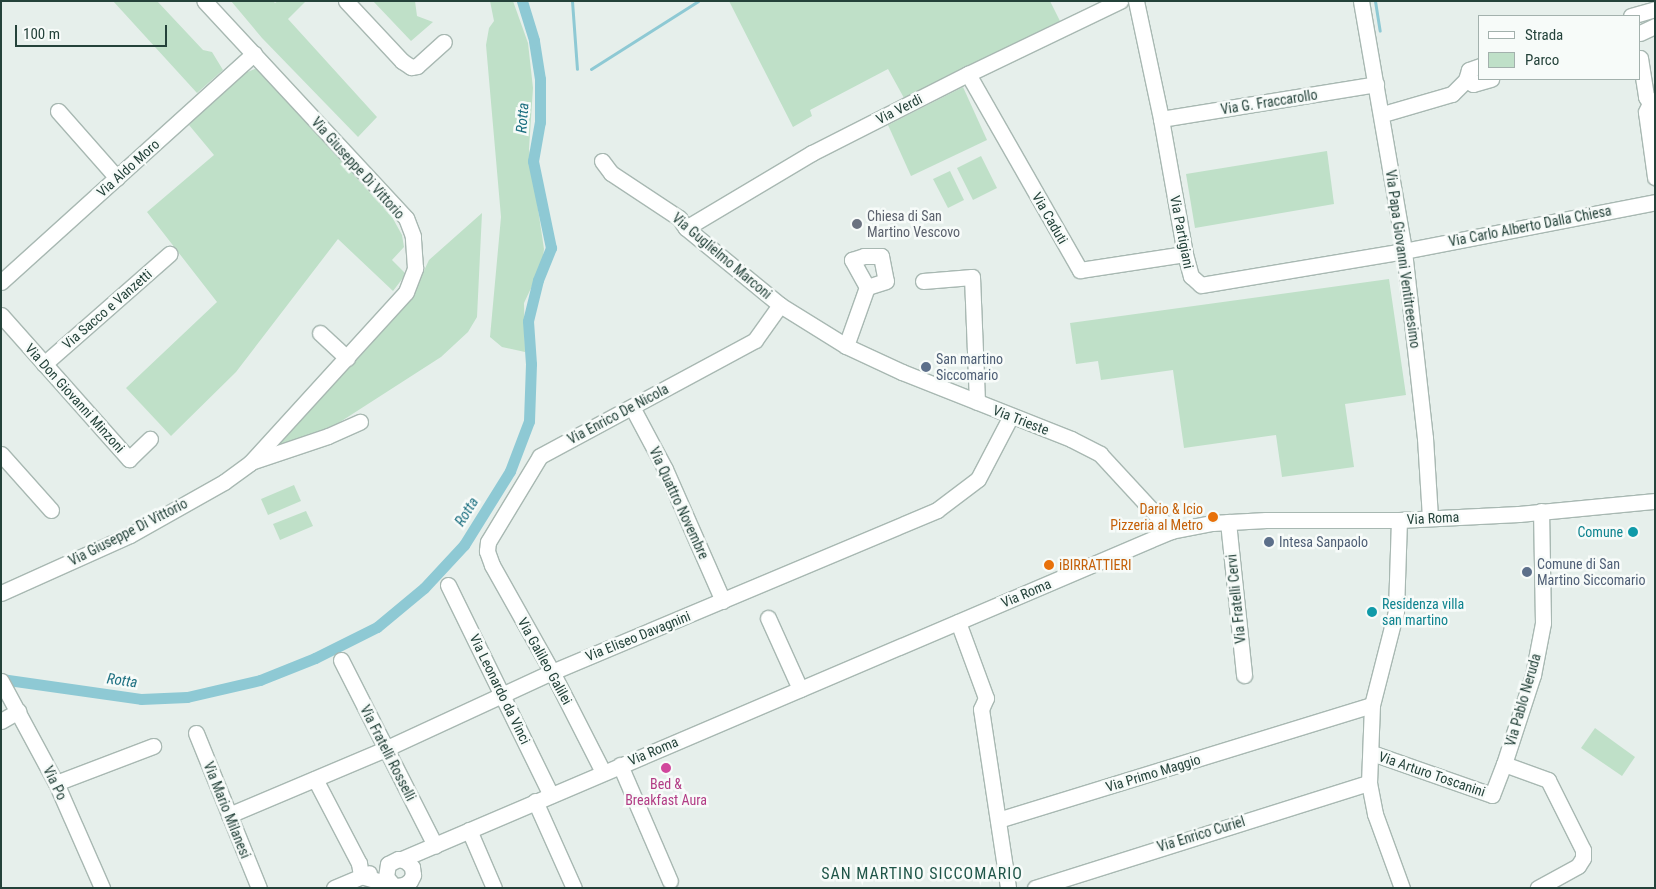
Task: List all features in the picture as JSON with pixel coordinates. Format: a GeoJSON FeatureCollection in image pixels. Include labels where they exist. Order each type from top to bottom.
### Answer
{"type":"FeatureCollection","features":[{"type":"Feature","properties":{"kind":"street","name":"Via Giuseppe Di Vittorio"},"geometry":{"type":"LineString","coordinates":[[1,593],[130,535],[224,482],[250,462],[406,292],[415,268],[412,236],[406,218],[204,1]]}},
{"type":"Feature","properties":{"kind":"street"},"geometry":{"type":"LineString","coordinates":[[346,1],[411,68],[417,66],[444,42]]}},
{"type":"Feature","properties":{"kind":"street","name":"Via Verdi"},"geometry":{"type":"LineString","coordinates":[[686,228],[812,153],[968,74],[1120,1]]}},
{"type":"Feature","properties":{"kind":"street","name":"Via Partigiani"},"geometry":{"type":"LineString","coordinates":[[1136,1],[1161,119],[1185,254],[1191,276],[1200,286],[1404,251]]}},
{"type":"Feature","properties":{"kind":"street","name":"Via Papa Giovanni Ventitreesimo"},"geometry":{"type":"LineString","coordinates":[[1362,1],[1404,251],[1425,438],[1430,518]]}},
{"type":"Feature","properties":{"kind":"street"},"geometry":{"type":"LineString","coordinates":[[1643,12],[1648,29]]}},
{"type":"Feature","properties":{"kind":"street","name":"Via Aldo Moro"},"geometry":{"type":"LineString","coordinates":[[1,282],[254,54]]}},
{"type":"Feature","properties":{"kind":"street"},"geometry":{"type":"LineString","coordinates":[[1641,64],[1646,97],[1652,101],[1646,112],[1655,177]]}},
{"type":"Feature","properties":{"kind":"street"},"geometry":{"type":"LineString","coordinates":[[1382,114],[1452,94],[1466,80],[1468,70],[1478,67]]}},
{"type":"Feature","properties":{"kind":"street","name":"Via Caduti"},"geometry":{"type":"LineString","coordinates":[[968,74],[1080,270],[1185,254]]}},
{"type":"Feature","properties":{"kind":"street"},"geometry":{"type":"LineString","coordinates":[[1466,80],[1473,84],[1487,80]]}},
{"type":"Feature","properties":{"kind":"street","name":"Via G. Fraccarollo"},"geometry":{"type":"LineString","coordinates":[[1161,119],[1376,84]]}},
{"type":"Feature","properties":{"kind":"street"},"geometry":{"type":"LineString","coordinates":[[58,111],[117,178]]}},
{"type":"Feature","properties":{"kind":"street","name":"Via Guglielmo Marconi"},"geometry":{"type":"LineString","coordinates":[[602,161],[611,173],[679,218],[686,228],[780,305],[846,346]]}},
{"type":"Feature","properties":{"kind":"street","name":"Via Carlo Alberto Dalla Chiesa"},"geometry":{"type":"LineString","coordinates":[[1404,251],[1655,202]]}},
{"type":"Feature","properties":{"kind":"street","name":"Via Sacco e Vanzetti"},"geometry":{"type":"LineString","coordinates":[[44,364],[169,254]]}},
{"type":"Feature","properties":{"kind":"street"},"geometry":{"type":"LineString","coordinates":[[924,281],[972,277],[977,402]]}},
{"type":"Feature","properties":{"kind":"street"},"geometry":{"type":"LineString","coordinates":[[846,346],[867,287]]}},
{"type":"Feature","properties":{"kind":"street","name":"Via Enrico De Nicola"},"geometry":{"type":"LineString","coordinates":[[487,551],[488,542],[540,456],[755,340],[780,305]]}},
{"type":"Feature","properties":{"kind":"street","name":"Via Don Giovanni Minzoni"},"geometry":{"type":"LineString","coordinates":[[1,315],[129,459],[150,439]]}},
{"type":"Feature","properties":{"kind":"street"},"geometry":{"type":"LineString","coordinates":[[320,333],[347,358]]}},
{"type":"Feature","properties":{"kind":"street","name":"Via Trieste"},"geometry":{"type":"LineString","coordinates":[[846,346],[902,372],[1071,439],[1100,454],[1171,531]]}},
{"type":"Feature","properties":{"kind":"street","name":"Via Quattro Novembre"},"geometry":{"type":"LineString","coordinates":[[632,407],[665,469],[724,601]]}},
{"type":"Feature","properties":{"kind":"street","name":"Via Eliseo Davagnini"},"geometry":{"type":"LineString","coordinates":[[229,815],[385,749],[552,672],[937,510],[978,479],[1011,416]]}},
{"type":"Feature","properties":{"kind":"street","name":"Via Giuseppe Di Vittorio"},"geometry":{"type":"LineString","coordinates":[[250,462],[328,436],[360,422]]}},
{"type":"Feature","properties":{"kind":"street"},"geometry":{"type":"LineString","coordinates":[[1,454],[51,510]]}},
{"type":"Feature","properties":{"kind":"street","name":"Via Roma"},"geometry":{"type":"LineString","coordinates":[[386,868],[394,860],[402,859],[1171,531],[1228,522],[1399,520],[1541,512],[1655,501]]}},
{"type":"Feature","properties":{"kind":"street","name":"Via Pablo Neruda"},"geometry":{"type":"LineString","coordinates":[[1492,795],[1534,675],[1543,623],[1541,512]]}},
{"type":"Feature","properties":{"kind":"street"},"geometry":{"type":"LineString","coordinates":[[1399,520],[1396,610],[1372,705],[1372,753],[1369,783],[1375,814],[1402,888]]}},
{"type":"Feature","properties":{"kind":"street","name":"Via Fratelli Cervi"},"geometry":{"type":"LineString","coordinates":[[1228,522],[1244,675]]}},
{"type":"Feature","properties":{"kind":"street","name":"Via Galileo Galilei"},"geometry":{"type":"LineString","coordinates":[[487,551],[492,565],[552,672],[603,772]]}},
{"type":"Feature","properties":{"kind":"street","name":"Via Leonardo da Vinci"},"geometry":{"type":"LineString","coordinates":[[448,585],[551,795]]}},
{"type":"Feature","properties":{"kind":"street"},"geometry":{"type":"LineString","coordinates":[[768,618],[800,689]]}},
{"type":"Feature","properties":{"kind":"street"},"geometry":{"type":"LineString","coordinates":[[958,622],[986,698],[981,709],[1008,888]]}},
{"type":"Feature","properties":{"kind":"street","name":"Via Fratelli Rosselli"},"geometry":{"type":"LineString","coordinates":[[341,660],[435,845]]}},
{"type":"Feature","properties":{"kind":"street","name":"Via Po"},"geometry":{"type":"LineString","coordinates":[[4,686],[56,783],[102,888]]}},
{"type":"Feature","properties":{"kind":"street","name":"Via Primo Maggio"},"geometry":{"type":"LineString","coordinates":[[998,820],[1372,705]]}},
{"type":"Feature","properties":{"kind":"street"},"geometry":{"type":"LineString","coordinates":[[1,721],[18,711]]}},
{"type":"Feature","properties":{"kind":"street","name":"Via Mario Milanesi"},"geometry":{"type":"LineString","coordinates":[[196,733],[259,888]]}},
{"type":"Feature","properties":{"kind":"street"},"geometry":{"type":"LineString","coordinates":[[56,783],[153,746]]}},
{"type":"Feature","properties":{"kind":"street","name":"Via Arturo Toscanini"},"geometry":{"type":"LineString","coordinates":[[1372,753],[1492,795]]}},
{"type":"Feature","properties":{"kind":"street"},"geometry":{"type":"LineString","coordinates":[[1504,764],[1548,780],[1583,850],[1583,858],[1578,866],[1538,888]]}},
{"type":"Feature","properties":{"kind":"street"},"geometry":{"type":"LineString","coordinates":[[620,765],[670,881]]}},
{"type":"Feature","properties":{"kind":"street"},"geometry":{"type":"LineString","coordinates":[[315,779],[358,863],[361,876]]}},
{"type":"Feature","properties":{"kind":"street","name":"Via Enrico Curiel"},"geometry":{"type":"LineString","coordinates":[[1034,888],[1369,783]]}},
{"type":"Feature","properties":{"kind":"street"},"geometry":{"type":"LineString","coordinates":[[535,801],[574,888]]}},
{"type":"Feature","properties":{"kind":"street"},"geometry":{"type":"LineString","coordinates":[[469,830],[494,888]]}},
{"type":"Feature","properties":{"kind":"street","name":"Via Roma"},"geometry":{"type":"LineString","coordinates":[[404,883],[435,845]]}},
{"type":"Feature","properties":{"kind":"street"},"geometry":{"type":"LineString","coordinates":[[402,859],[410,864],[404,883]]}},
{"type":"Feature","properties":{"kind":"street"},"geometry":{"type":"LineString","coordinates":[[334,888],[361,876],[386,868],[386,878],[404,883]]}},
{"type":"Feature","properties":{"kind":"street"},"geometry":{"type":"LineString","coordinates":[[361,876],[404,883]]}},
{"type":"Feature","properties":{"kind":"green space"},"geometry":{"type":"Polygon","coordinates":[[[113,1],[157,1],[203,50],[212,52],[223,70],[197,93],[113,1]]]}},
{"type":"Feature","properties":{"kind":"green space"},"geometry":{"type":"Polygon","coordinates":[[[231,1],[273,1],[275,3],[278,1],[306,1],[288,19],[377,117],[358,137],[262,38],[231,1]]]}},
{"type":"Feature","properties":{"kind":"green space"},"geometry":{"type":"Polygon","coordinates":[[[373,1],[415,1],[417,16],[433,22],[411,41],[373,1]]]}},
{"type":"Feature","properties":{"kind":"green space"},"geometry":{"type":"Polygon","coordinates":[[[490,1],[513,1],[528,43],[533,88],[529,149],[544,249],[542,265],[524,303],[525,352],[502,347],[490,337],[501,217],[486,45],[489,28],[494,21],[490,1]]]}},
{"type":"Feature","properties":{"kind":"green space"},"geometry":{"type":"Polygon","coordinates":[[[729,1],[1050,1],[1060,21],[904,98],[888,69],[810,110],[812,116],[793,127],[729,1]]]}},
{"type":"Feature","properties":{"kind":"green space"},"geometry":{"type":"Polygon","coordinates":[[[257,68],[391,215],[402,235],[404,247],[392,260],[406,274],[393,291],[338,239],[236,372],[171,436],[126,388],[217,302],[147,212],[214,155],[189,125],[240,75],[257,68]]]}},
{"type":"Feature","properties":{"kind":"green space"},"geometry":{"type":"Polygon","coordinates":[[[963,87],[987,140],[911,176],[888,125],[963,87]]]}},
{"type":"Feature","properties":{"kind":"green space"},"geometry":{"type":"Polygon","coordinates":[[[1327,151],[1334,204],[1195,228],[1186,174],[1327,151]]]}},
{"type":"Feature","properties":{"kind":"green space"},"geometry":{"type":"Polygon","coordinates":[[[981,156],[997,188],[973,200],[957,168],[981,156]]]}},
{"type":"Feature","properties":{"kind":"green space"},"geometry":{"type":"Polygon","coordinates":[[[950,171],[964,200],[948,208],[933,179],[950,171]]]}},
{"type":"Feature","properties":{"kind":"green space"},"geometry":{"type":"Polygon","coordinates":[[[482,213],[477,317],[468,332],[441,357],[326,431],[270,449],[366,350],[414,292],[429,260],[482,213]]]}},
{"type":"Feature","properties":{"kind":"green space"},"geometry":{"type":"Polygon","coordinates":[[[1389,279],[1406,395],[1345,404],[1354,467],[1282,477],[1276,435],[1184,448],[1173,370],[1101,380],[1098,361],[1076,364],[1070,323],[1389,279]]]}},
{"type":"Feature","properties":{"kind":"green space"},"geometry":{"type":"Polygon","coordinates":[[[294,485],[301,501],[268,515],[261,499],[294,485]]]}},
{"type":"Feature","properties":{"kind":"green space"},"geometry":{"type":"Polygon","coordinates":[[[306,511],[313,526],[280,540],[273,524],[306,511]]]}},
{"type":"Feature","properties":{"kind":"green space"},"geometry":{"type":"Polygon","coordinates":[[[1595,728],[1635,757],[1622,776],[1581,748],[1595,728]]]}},
{"type":"Feature","properties":{"kind":"waterway","name":"Rotta"},"geometry":{"type":"LineString","coordinates":[[1,679],[141,699],[187,697],[260,680],[315,658],[377,627],[424,588],[464,545],[510,471],[529,421],[531,364],[528,321],[538,280],[551,248],[533,161],[540,122],[540,79],[534,40],[522,1]]}},
{"type":"Feature","properties":{"kind":"waterway"},"geometry":{"type":"LineString","coordinates":[[572,1],[577,69]]}},
{"type":"Feature","properties":{"kind":"waterway"},"geometry":{"type":"LineString","coordinates":[[591,69],[698,1]]}},
{"type":"Feature","properties":{"kind":"waterway"},"geometry":{"type":"LineString","coordinates":[[1375,1],[1380,31]]}},
{"type":"Feature","properties":{"kind":"place","name":"Chiesa di San Martino Vescovo"},"geometry":{"type":"Point","coordinates":[857,224]}},
{"type":"Feature","properties":{"kind":"place","name":"San martino Siccomario"},"geometry":{"type":"Point","coordinates":[926,367]}},
{"type":"Feature","properties":{"kind":"place","name":"Dario & Icio Pizzeria al Metro"},"geometry":{"type":"Point","coordinates":[1213,517]}},
{"type":"Feature","properties":{"kind":"place","name":"Comune"},"geometry":{"type":"Point","coordinates":[1633,532]}},
{"type":"Feature","properties":{"kind":"place","name":"Intesa Sanpaolo"},"geometry":{"type":"Point","coordinates":[1269,542]}},
{"type":"Feature","properties":{"kind":"place","name":"iBIRRATTIERI"},"geometry":{"type":"Point","coordinates":[1049,565]}},
{"type":"Feature","properties":{"kind":"place","name":"Comune di San Martino Siccomario"},"geometry":{"type":"Point","coordinates":[1527,572]}},
{"type":"Feature","properties":{"kind":"place","name":"Residenza villa san martino"},"geometry":{"type":"Point","coordinates":[1372,612]}},
{"type":"Feature","properties":{"kind":"place","name":"Bed & Breakfast Aura"},"geometry":{"type":"Point","coordinates":[666,768]}},
{"type":"Feature","properties":{"kind":"district","name":"SAN MARTINO SICCOMARIO"},"geometry":{"type":"Point","coordinates":[922,874]}}]}
